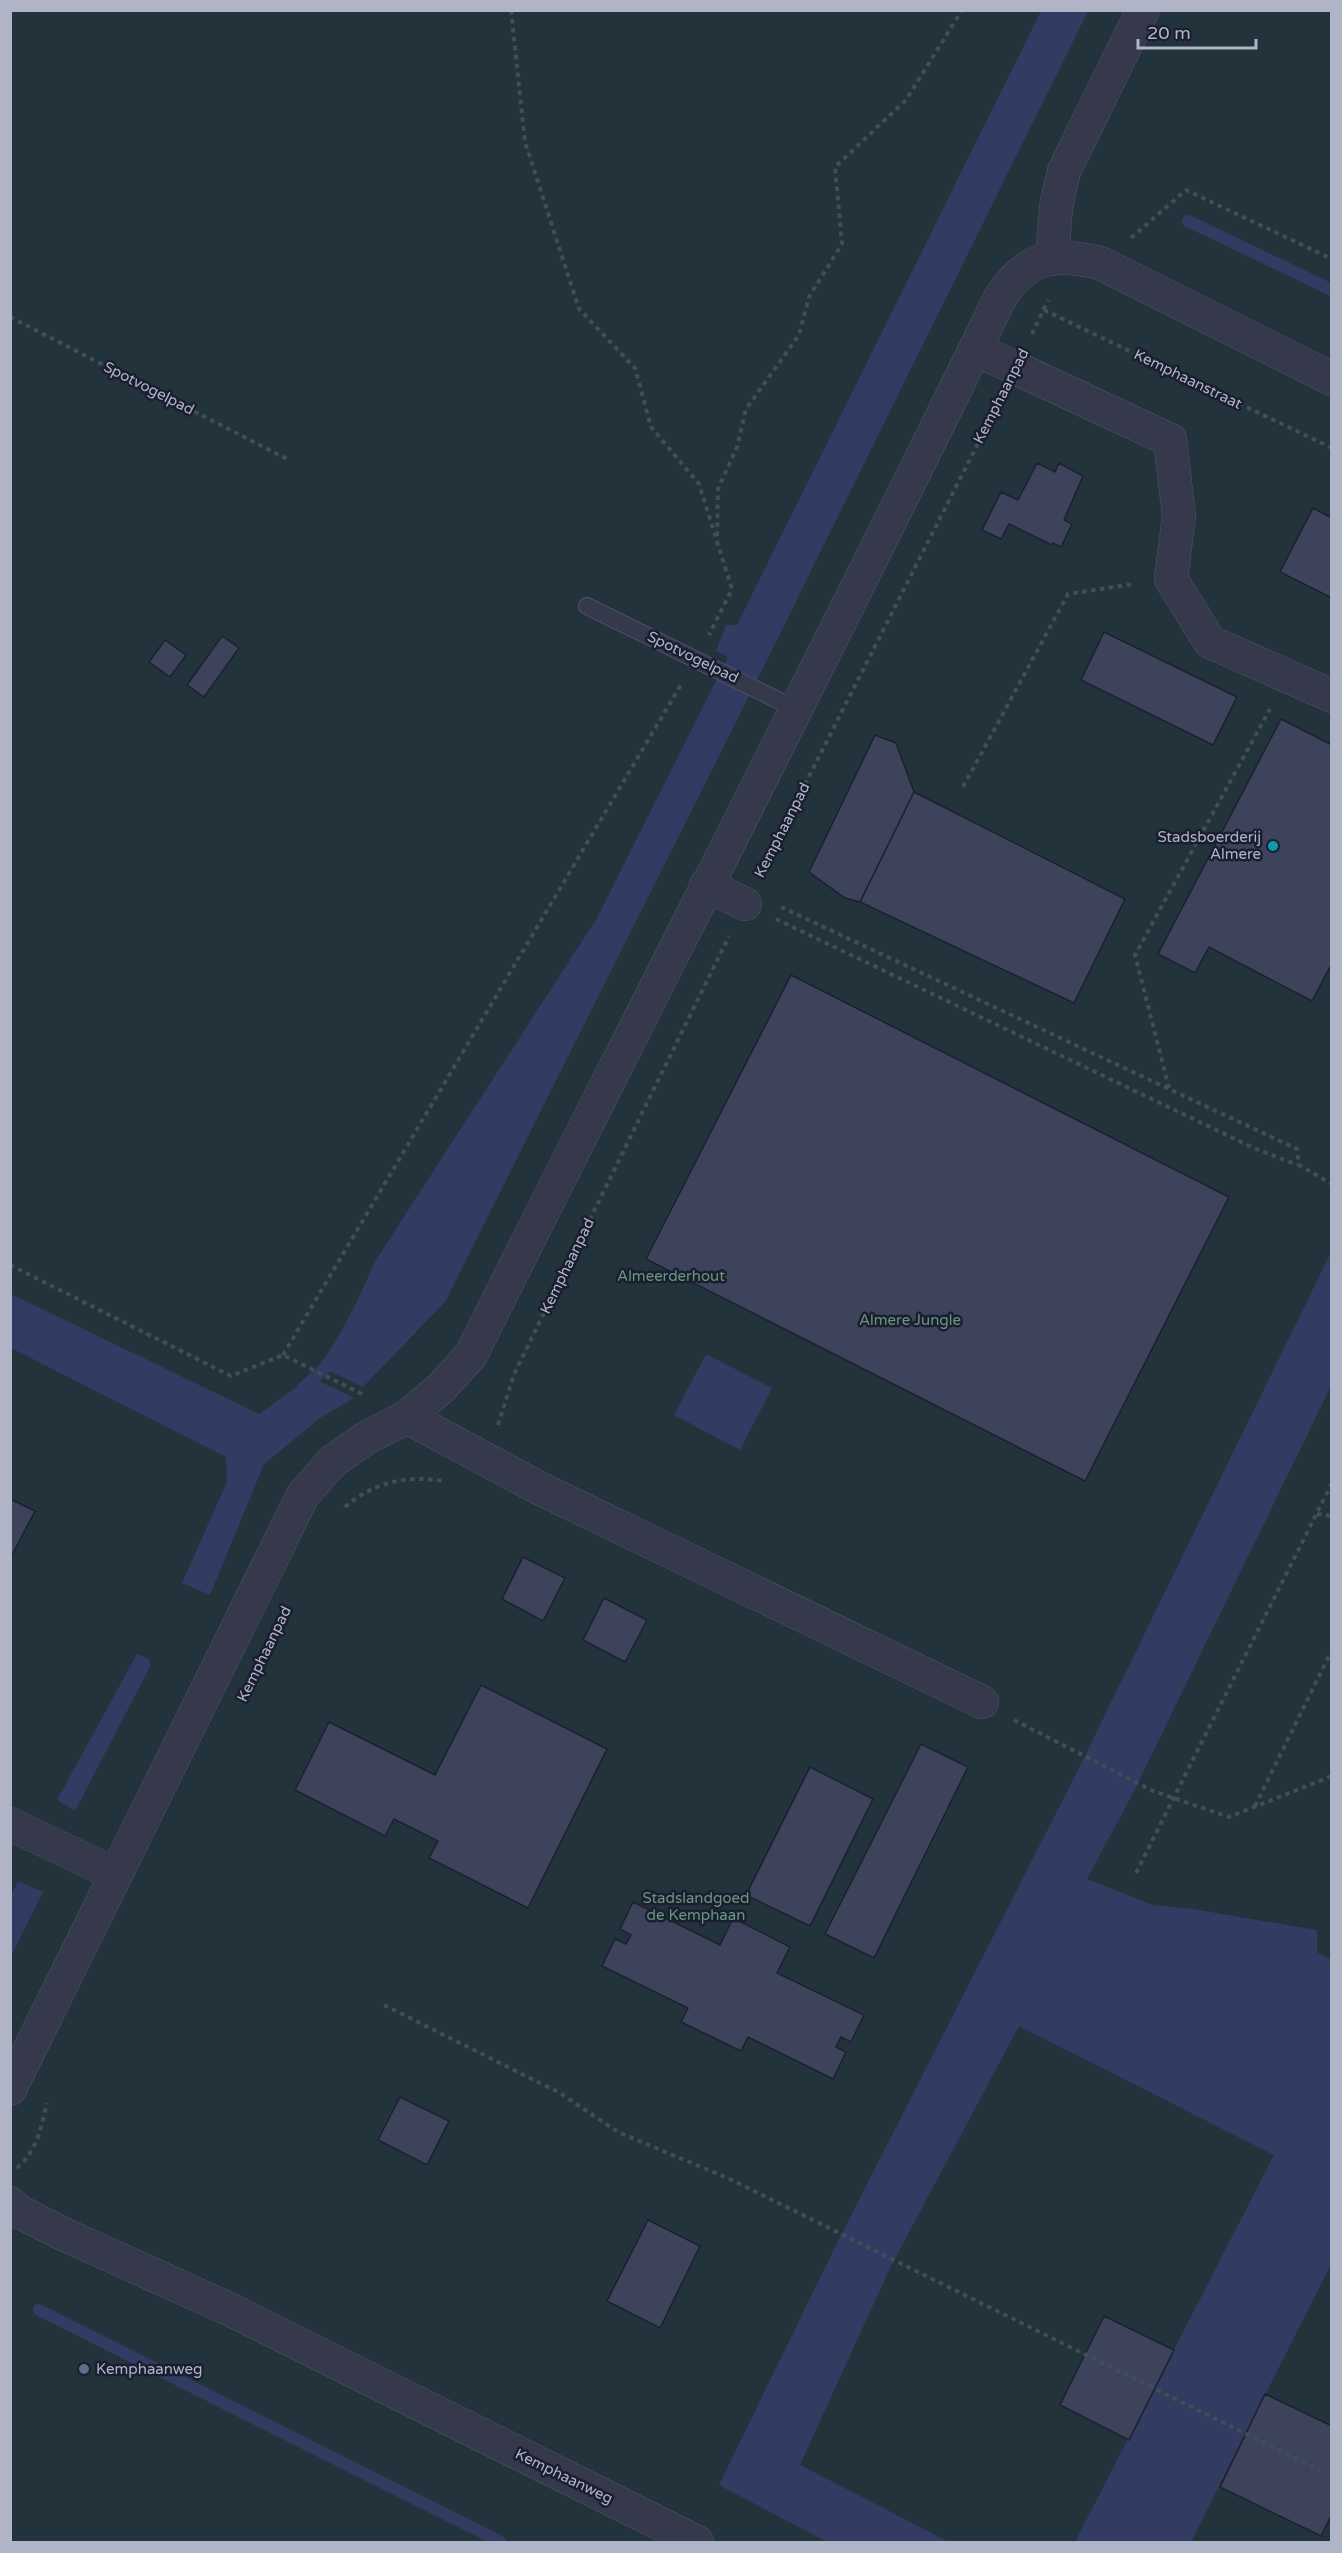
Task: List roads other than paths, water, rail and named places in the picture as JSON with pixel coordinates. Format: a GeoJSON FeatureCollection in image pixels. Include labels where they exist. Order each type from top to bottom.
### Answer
{"type":"FeatureCollection","features":[{"type":"Feature","properties":{"kind":"street"},"geometry":{"type":"LineString","coordinates":[[1052,259],[1056,207],[1064,171],[1143,10]]}},
{"type":"Feature","properties":{"kind":"street"},"geometry":{"type":"LineString","coordinates":[[10,2089],[114,1874],[303,1495],[333,1461],[366,1438],[407,1417],[441,1388],[471,1355],[706,885],[798,710],[1000,298],[1014,276],[1029,265],[1052,259],[1078,258],[1100,263],[1332,378]]}},
{"type":"Feature","properties":{"kind":"street"},"geometry":{"type":"LineString","coordinates":[[975,349],[1170,440],[1179,516],[1171,579],[1210,642],[1332,696]]}},
{"type":"Feature","properties":{"kind":"street"},"geometry":{"type":"LineString","coordinates":[[706,885],[748,898]]}},
{"type":"Feature","properties":{"kind":"street"},"geometry":{"type":"LineString","coordinates":[[407,1417],[483,1460],[982,1702]]}},
{"type":"Feature","properties":{"kind":"street"},"geometry":{"type":"LineString","coordinates":[[10,1824],[114,1874]]}},
{"type":"Feature","properties":{"kind":"street","name":"Kemphaanweg"},"geometry":{"type":"LineString","coordinates":[[10,2203],[20,2212],[61,2233],[231,2310],[697,2542]]}},
{"type":"Feature","properties":{"kind":"lane","name":"Spotvogelpad"},"geometry":{"type":"LineString","coordinates":[[587,606],[798,710]]}},
{"type":"Feature","properties":{"kind":"water"},"geometry":{"type":"Polygon","coordinates":[[[1041,11],[1088,11],[761,672],[445,1302],[363,1387],[319,1366],[349,1316],[374,1263],[597,918],[728,657],[716,651],[726,625],[737,625],[1041,11]]]}},
{"type":"Feature","properties":{"kind":"water"},"geometry":{"type":"Polygon","coordinates":[[[1331,1252],[1331,1386],[1132,1795],[1087,1879],[1153,1905],[1193,1909],[1317,1930],[1317,1952],[1332,1960],[1331,2264],[1191,2542],[1075,2542],[1274,2155],[1019,2026],[890,2268],[800,2465],[949,2542],[827,2542],[719,2485],[837,2243],[1078,1770],[1331,1252]]]}},
{"type":"Feature","properties":{"kind":"water"},"geometry":{"type":"Polygon","coordinates":[[[11,1294],[259,1414],[311,1377],[354,1398],[320,1418],[264,1464],[210,1595],[182,1583],[227,1482],[226,1457],[11,1348],[11,1294]]]}},
{"type":"Feature","properties":{"kind":"water"},"geometry":{"type":"Polygon","coordinates":[[[706,1354],[772,1388],[740,1450],[674,1415],[706,1354]]]}},
{"type":"Feature","properties":{"kind":"water"},"geometry":{"type":"Polygon","coordinates":[[[137,1654],[148,1659],[151,1665],[75,1811],[57,1800],[137,1654]]]}},
{"type":"Feature","properties":{"kind":"water"},"geometry":{"type":"Polygon","coordinates":[[[18,1881],[43,1892],[11,1956],[11,1896],[18,1881]]]}},
{"type":"Feature","properties":{"kind":"waterway"},"geometry":{"type":"LineString","coordinates":[[1188,221],[1332,290]]}},
{"type":"Feature","properties":{"kind":"waterway"},"geometry":{"type":"LineString","coordinates":[[302,1389],[336,1358]]}},
{"type":"Feature","properties":{"kind":"waterway"},"geometry":{"type":"LineString","coordinates":[[39,2310],[501,2542]]}},
{"type":"Feature","properties":{"kind":"place","name":"Stadsboerderij Almere"},"geometry":{"type":"Point","coordinates":[1273,846]}},
{"type":"Feature","properties":{"kind":"place","name":"Kemphaanweg"},"geometry":{"type":"Point","coordinates":[84,2369]}},
{"type":"Feature","properties":{"kind":"park label","name":"Almeerderhout"},"geometry":{"type":"Point","coordinates":[671,1276]}},
{"type":"Feature","properties":{"kind":"park label","name":"Almere Jungle"},"geometry":{"type":"Point","coordinates":[910,1320]}},
{"type":"Feature","properties":{"kind":"park label","name":"Stadslandgoed de Kemphaan"},"geometry":{"type":"Point","coordinates":[696,1906]}}]}
